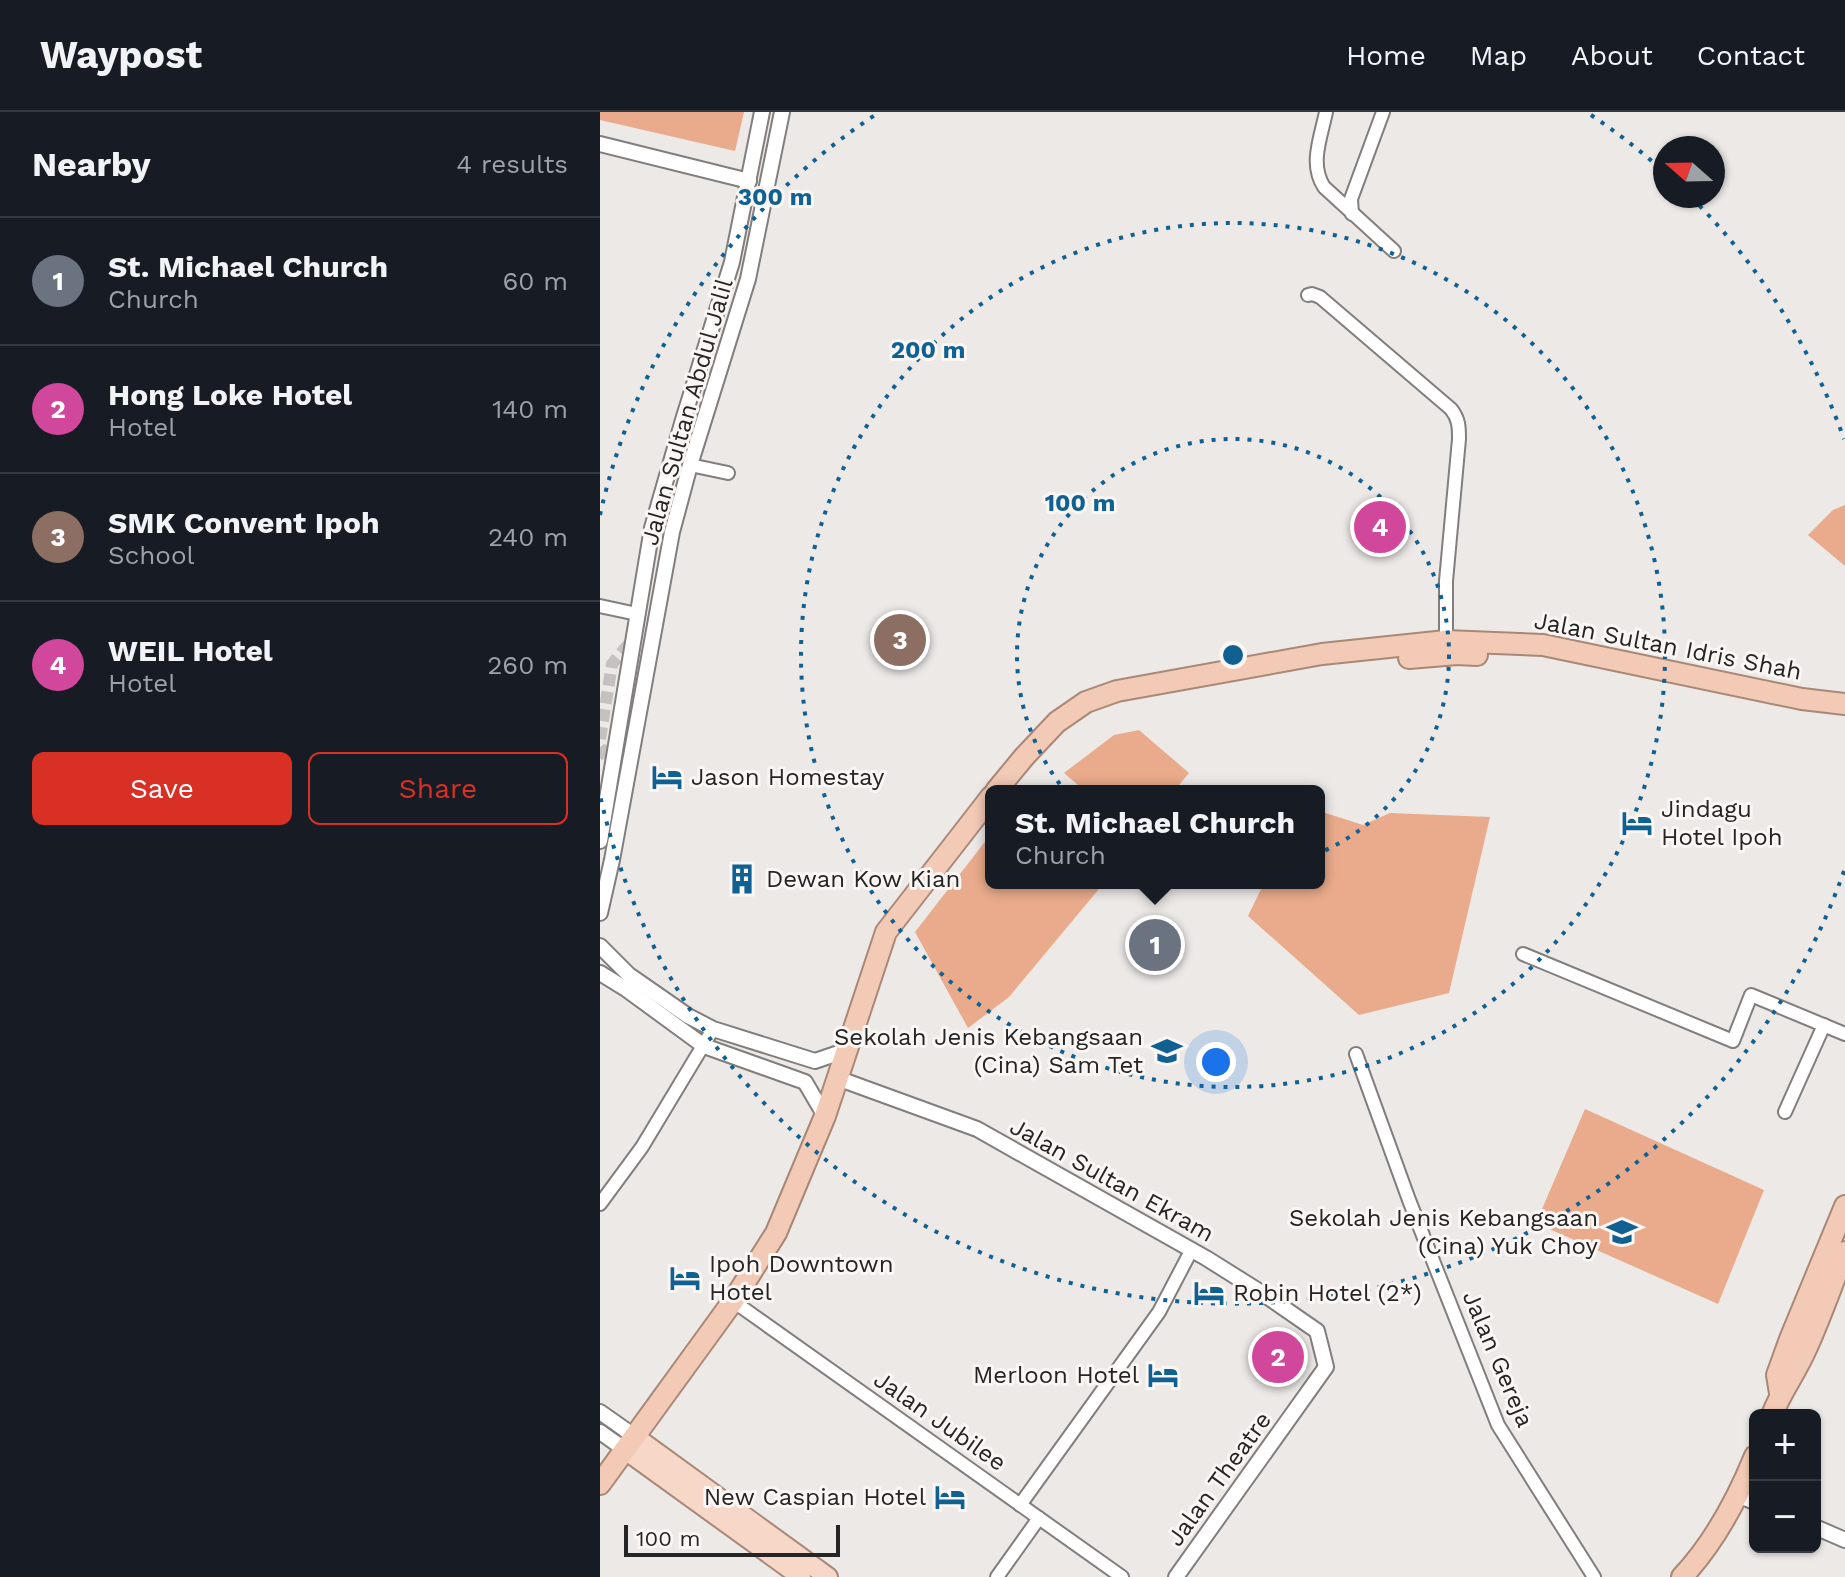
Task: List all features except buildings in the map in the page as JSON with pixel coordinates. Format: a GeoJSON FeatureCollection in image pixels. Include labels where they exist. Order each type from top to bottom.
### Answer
{"type":"FeatureCollection","features":[{"type":"Feature","properties":{"kind":"highway","name":"Jalan Sultan Idris Shah"},"geometry":{"type":"LineString","coordinates":[[1001,785],[1057,722],[1086,702],[1117,691],[1322,654],[1446,641],[1543,645],[1802,699],[1845,704]]}},
{"type":"Feature","properties":{"kind":"highway"},"geometry":{"type":"LineString","coordinates":[[1290,659],[1339,667],[1457,654],[1499,656],[1526,643]]}},
{"type":"Feature","properties":{"kind":"highway"},"geometry":{"type":"LineString","coordinates":[[1802,699],[1845,716]]}},
{"type":"Feature","properties":{"kind":"highway"},"geometry":{"type":"LineString","coordinates":[[600,1484],[733,1301],[776,1233],[825,1116],[886,932],[985,805]]}},
{"type":"Feature","properties":{"kind":"highway"},"geometry":{"type":"LineString","coordinates":[[1780,1393],[1777,1375],[1845,1206]]}},
{"type":"Feature","properties":{"kind":"highway"},"geometry":{"type":"LineString","coordinates":[[1774,1409],[1807,1347],[1845,1252]]}},
{"type":"Feature","properties":{"kind":"highway"},"geometry":{"type":"LineString","coordinates":[[1682,1577],[1747,1499]]}},
{"type":"Feature","properties":{"kind":"main road"},"geometry":{"type":"LineString","coordinates":[[629,1443],[801,1577]]}},
{"type":"Feature","properties":{"kind":"main road"},"geometry":{"type":"LineString","coordinates":[[629,1443],[828,1577]]}},
{"type":"Feature","properties":{"kind":"street","name":"Jalan Sultan Abdul Jalil"},"geometry":{"type":"LineString","coordinates":[[600,841],[652,528],[732,262],[762,112]]}},
{"type":"Feature","properties":{"kind":"street"},"geometry":{"type":"LineString","coordinates":[[1326,112],[1315,165],[1318,178],[1352,214],[1394,251]]}},
{"type":"Feature","properties":{"kind":"street"},"geometry":{"type":"LineString","coordinates":[[1352,214],[1351,199],[1383,112]]}},
{"type":"Feature","properties":{"kind":"street","name":"Jalan Sultan Abdul Jalil"},"geometry":{"type":"LineString","coordinates":[[600,913],[672,532],[748,279],[781,116]]}},
{"type":"Feature","properties":{"kind":"street"},"geometry":{"type":"LineString","coordinates":[[600,144],[749,181],[763,173],[774,129],[781,116]]}},
{"type":"Feature","properties":{"kind":"street"},"geometry":{"type":"LineString","coordinates":[[749,181],[758,193],[759,224]]}},
{"type":"Feature","properties":{"kind":"street"},"geometry":{"type":"LineString","coordinates":[[1308,295],[1320,297],[1457,417],[1459,439],[1446,581],[1446,641]]}},
{"type":"Feature","properties":{"kind":"street"},"geometry":{"type":"LineString","coordinates":[[690,465],[728,473]]}},
{"type":"Feature","properties":{"kind":"street"},"geometry":{"type":"LineString","coordinates":[[600,606],[637,614]]}},
{"type":"Feature","properties":{"kind":"street"},"geometry":{"type":"LineString","coordinates":[[600,947],[629,975],[688,1016],[713,1029],[815,1061],[847,1050]]}},
{"type":"Feature","properties":{"kind":"street"},"geometry":{"type":"LineString","coordinates":[[1523,954],[1733,1041],[1751,995],[1845,1034]]}},
{"type":"Feature","properties":{"kind":"street"},"geometry":{"type":"LineString","coordinates":[[600,973],[704,1046],[805,1082],[825,1116]]}},
{"type":"Feature","properties":{"kind":"street"},"geometry":{"type":"LineString","coordinates":[[1785,1112],[1824,1025]]}},
{"type":"Feature","properties":{"kind":"street"},"geometry":{"type":"LineString","coordinates":[[600,1204],[642,1147],[713,1029]]}},
{"type":"Feature","properties":{"kind":"street","name":"Jalan Gereja"},"geometry":{"type":"LineString","coordinates":[[1356,1054],[1409,1200],[1498,1425],[1594,1577]]}},
{"type":"Feature","properties":{"kind":"street","name":"Jalan Sultan Ekram"},"geometry":{"type":"LineString","coordinates":[[837,1078],[977,1129],[1191,1251],[1317,1331],[1326,1367]]}},
{"type":"Feature","properties":{"kind":"street"},"geometry":{"type":"LineString","coordinates":[[1020,1505],[1159,1312],[1191,1251]]}},
{"type":"Feature","properties":{"kind":"street","name":"Jalan Jubilee"},"geometry":{"type":"LineString","coordinates":[[733,1301],[1122,1577]]}},
{"type":"Feature","properties":{"kind":"street","name":"Jalan Theatre"},"geometry":{"type":"LineString","coordinates":[[1176,1577],[1326,1367]]}},
{"type":"Feature","properties":{"kind":"street"},"geometry":{"type":"LineString","coordinates":[[600,1412],[629,1443]]}},
{"type":"Feature","properties":{"kind":"street"},"geometry":{"type":"LineString","coordinates":[[600,1432],[629,1443]]}},
{"type":"Feature","properties":{"kind":"street"},"geometry":{"type":"LineString","coordinates":[[997,1577],[1039,1518]]}},
{"type":"Feature","properties":{"kind":"street"},"geometry":{"type":"LineString","coordinates":[[1821,1530],[1845,1540]]}},
{"type":"Feature","properties":{"kind":"shaded area"},"geometry":{"type":"Polygon","coordinates":[[[600,112],[744,112],[735,151],[600,120],[600,112]]]}},
{"type":"Feature","properties":{"kind":"shaded area"},"geometry":{"type":"Polygon","coordinates":[[[1845,505],[1845,566],[1808,535],[1833,510],[1845,505]]]}},
{"type":"Feature","properties":{"kind":"shaded area"},"geometry":{"type":"Polygon","coordinates":[[[1139,730],[1189,773],[1179,785],[1078,785],[1064,773],[1114,735],[1139,730]]]}},
{"type":"Feature","properties":{"kind":"shaded area"},"geometry":{"type":"Polygon","coordinates":[[[1325,813],[1363,825],[1390,813],[1490,817],[1449,993],[1359,1015],[1248,916],[1261,889],[1325,889],[1325,813]]]}},
{"type":"Feature","properties":{"kind":"shaded area"},"geometry":{"type":"Polygon","coordinates":[[[985,842],[985,889],[1099,889],[1009,997],[968,1028],[915,932],[985,842]]]}},
{"type":"Feature","properties":{"kind":"shaded area"},"geometry":{"type":"Polygon","coordinates":[[[1585,1109],[1764,1190],[1718,1304],[1536,1223],[1585,1109]]]}},
{"type":"Feature","properties":{"kind":"tunnel"},"geometry":{"type":"LineString","coordinates":[[600,739],[612,664],[632,640]]}},
{"type":"Feature","properties":{"kind":"tunnel"},"geometry":{"type":"LineString","coordinates":[[600,747],[613,766]]}},
{"type":"Feature","properties":{"kind":"place","name":"WEIL Hotel"},"geometry":{"type":"Point","coordinates":[1380,527]}},
{"type":"Feature","properties":{"kind":"place","name":"SMK Convent Ipoh"},"geometry":{"type":"Point","coordinates":[900,640]}},
{"type":"Feature","properties":{"kind":"place","name":"Jason Homestay"},"geometry":{"type":"Point","coordinates":[667,777]}},
{"type":"Feature","properties":{"kind":"place","name":"Jindagu Hotel Ipoh"},"geometry":{"type":"Point","coordinates":[1637,823]}},
{"type":"Feature","properties":{"kind":"place","name":"Dewan Kow Kian"},"geometry":{"type":"Point","coordinates":[742,879]}},
{"type":"Feature","properties":{"kind":"place","name":"St. Michael Church"},"geometry":{"type":"Point","coordinates":[1155,945]}},
{"type":"Feature","properties":{"kind":"place","name":"Sekolah Jenis Kebangsaan (Cina) Sam Tet"},"geometry":{"type":"Point","coordinates":[1167,1051]}},
{"type":"Feature","properties":{"kind":"place","name":"Sekolah Jenis Kebangsaan (Cina) Yuk Choy"},"geometry":{"type":"Point","coordinates":[1622,1232]}},
{"type":"Feature","properties":{"kind":"place","name":"Ipoh Downtown Hotel"},"geometry":{"type":"Point","coordinates":[685,1278]}},
{"type":"Feature","properties":{"kind":"place","name":"Robin Hotel (2*)"},"geometry":{"type":"Point","coordinates":[1209,1293]}},
{"type":"Feature","properties":{"kind":"place","name":"Hong Loke Hotel"},"geometry":{"type":"Point","coordinates":[1278,1357]}},
{"type":"Feature","properties":{"kind":"place","name":"Merloon Hotel"},"geometry":{"type":"Point","coordinates":[1163,1375]}},
{"type":"Feature","properties":{"kind":"place","name":"New Caspian Hotel"},"geometry":{"type":"Point","coordinates":[950,1497]}}]}
